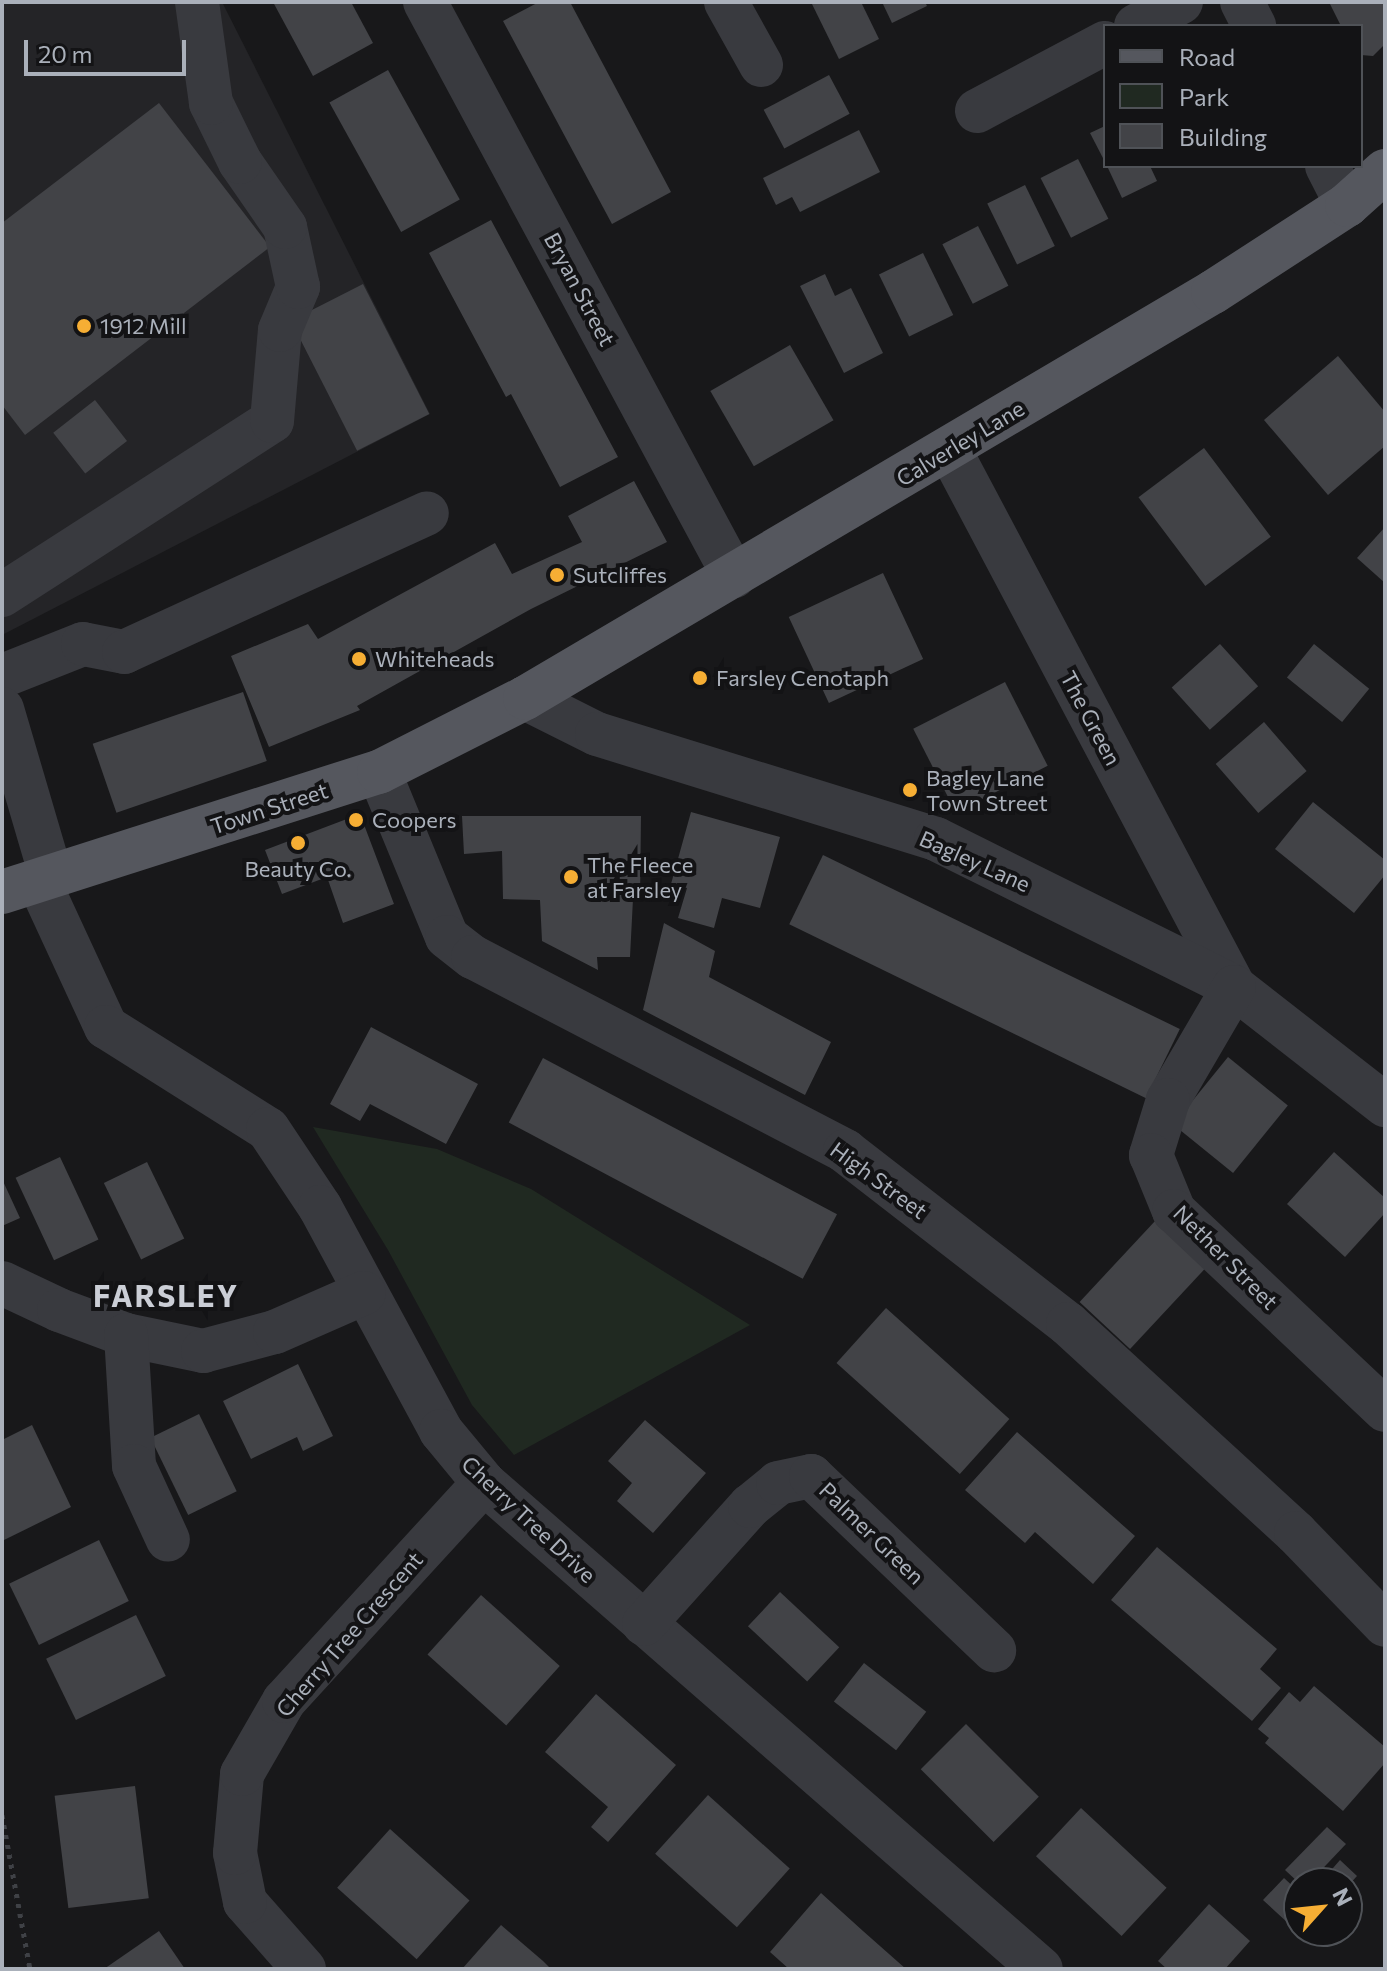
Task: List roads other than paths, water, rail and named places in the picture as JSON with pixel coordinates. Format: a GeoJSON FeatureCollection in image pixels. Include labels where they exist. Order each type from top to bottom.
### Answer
{"type":"FeatureCollection","features":[{"type":"Feature","properties":{"kind":"main road","name":"Calverley Lane"},"geometry":{"type":"LineString","coordinates":[[525,698],[1213,292],[1347,205],[1385,171]]}},
{"type":"Feature","properties":{"kind":"main road","name":"Town Street"},"geometry":{"type":"LineString","coordinates":[[31,883],[379,772],[525,698]]}},
{"type":"Feature","properties":{"kind":"street"},"geometry":{"type":"LineString","coordinates":[[2,595],[272,421],[280,330],[298,287],[285,227],[240,162],[211,103],[197,2]]}},
{"type":"Feature","properties":{"kind":"street","name":"Bryan Street"},"geometry":{"type":"LineString","coordinates":[[425,2],[734,576]]}},
{"type":"Feature","properties":{"kind":"street"},"geometry":{"type":"LineString","coordinates":[[726,2],[761,65]]}},
{"type":"Feature","properties":{"kind":"street"},"geometry":{"type":"LineString","coordinates":[[1140,24],[1181,2]]}},
{"type":"Feature","properties":{"kind":"street"},"geometry":{"type":"LineString","coordinates":[[1242,2],[1253,24]]}},
{"type":"Feature","properties":{"kind":"street"},"geometry":{"type":"LineString","coordinates":[[977,111],[1103,44]]}},
{"type":"Feature","properties":{"kind":"street"},"geometry":{"type":"LineString","coordinates":[[1328,168],[1347,205]]}},
{"type":"Feature","properties":{"kind":"street","name":"The Green"},"geometry":{"type":"LineString","coordinates":[[949,449],[1234,987]]}},
{"type":"Feature","properties":{"kind":"street"},"geometry":{"type":"LineString","coordinates":[[2,676],[83,644],[124,652],[427,513]]}},
{"type":"Feature","properties":{"kind":"street","name":"Bagley Lane"},"geometry":{"type":"LineString","coordinates":[[525,698],[597,734],[936,839],[1234,987],[1385,1105]]}},
{"type":"Feature","properties":{"kind":"street","name":"Cherry Tree Drive"},"geometry":{"type":"LineString","coordinates":[[2,709],[31,883],[106,1027],[268,1129],[320,1207],[441,1431],[484,1483],[1041,1969]]}},
{"type":"Feature","properties":{"kind":"street","name":"High Street"},"geometry":{"type":"LineString","coordinates":[[379,772],[447,937],[473,957],[845,1151],[1068,1324],[1296,1533],[1385,1625]]}},
{"type":"Feature","properties":{"kind":"street","name":"Nether Street"},"geometry":{"type":"LineString","coordinates":[[1234,987],[1168,1100],[1151,1155],[1174,1211],[1385,1410]]}},
{"type":"Feature","properties":{"kind":"street"},"geometry":{"type":"LineString","coordinates":[[2,1283],[59,1310],[126,1335],[203,1351],[275,1332],[364,1293]]}},
{"type":"Feature","properties":{"kind":"street"},"geometry":{"type":"LineString","coordinates":[[126,1335],[134,1466],[168,1540]]}},
{"type":"Feature","properties":{"kind":"street","name":"Palmer Green"},"geometry":{"type":"LineString","coordinates":[[644,1624],[750,1506],[778,1483],[811,1476],[994,1650]]}},
{"type":"Feature","properties":{"kind":"street","name":"Cherry Tree Crescent"},"geometry":{"type":"LineString","coordinates":[[304,1969],[245,1902],[235,1853],[242,1774],[284,1701],[484,1483]]}},
{"type":"Feature","properties":{"kind":"place","name":"1912 Mill"},"geometry":{"type":"Point","coordinates":[84,326]}},
{"type":"Feature","properties":{"kind":"place","name":"Sutcliffes"},"geometry":{"type":"Point","coordinates":[557,575]}},
{"type":"Feature","properties":{"kind":"place","name":"Whiteheads"},"geometry":{"type":"Point","coordinates":[359,659]}},
{"type":"Feature","properties":{"kind":"place","name":"Farsley Cenotaph"},"geometry":{"type":"Point","coordinates":[700,678]}},
{"type":"Feature","properties":{"kind":"place","name":"Bagley Lane Town Street"},"geometry":{"type":"Point","coordinates":[910,790]}},
{"type":"Feature","properties":{"kind":"place","name":"Coopers"},"geometry":{"type":"Point","coordinates":[356,820]}},
{"type":"Feature","properties":{"kind":"place","name":"Beauty Co."},"geometry":{"type":"Point","coordinates":[298,843]}},
{"type":"Feature","properties":{"kind":"place","name":"The Fleece at Farsley"},"geometry":{"type":"Point","coordinates":[571,877]}},
{"type":"Feature","properties":{"kind":"district","name":"FARSLEY"},"geometry":{"type":"Point","coordinates":[166,1295]}}]}
